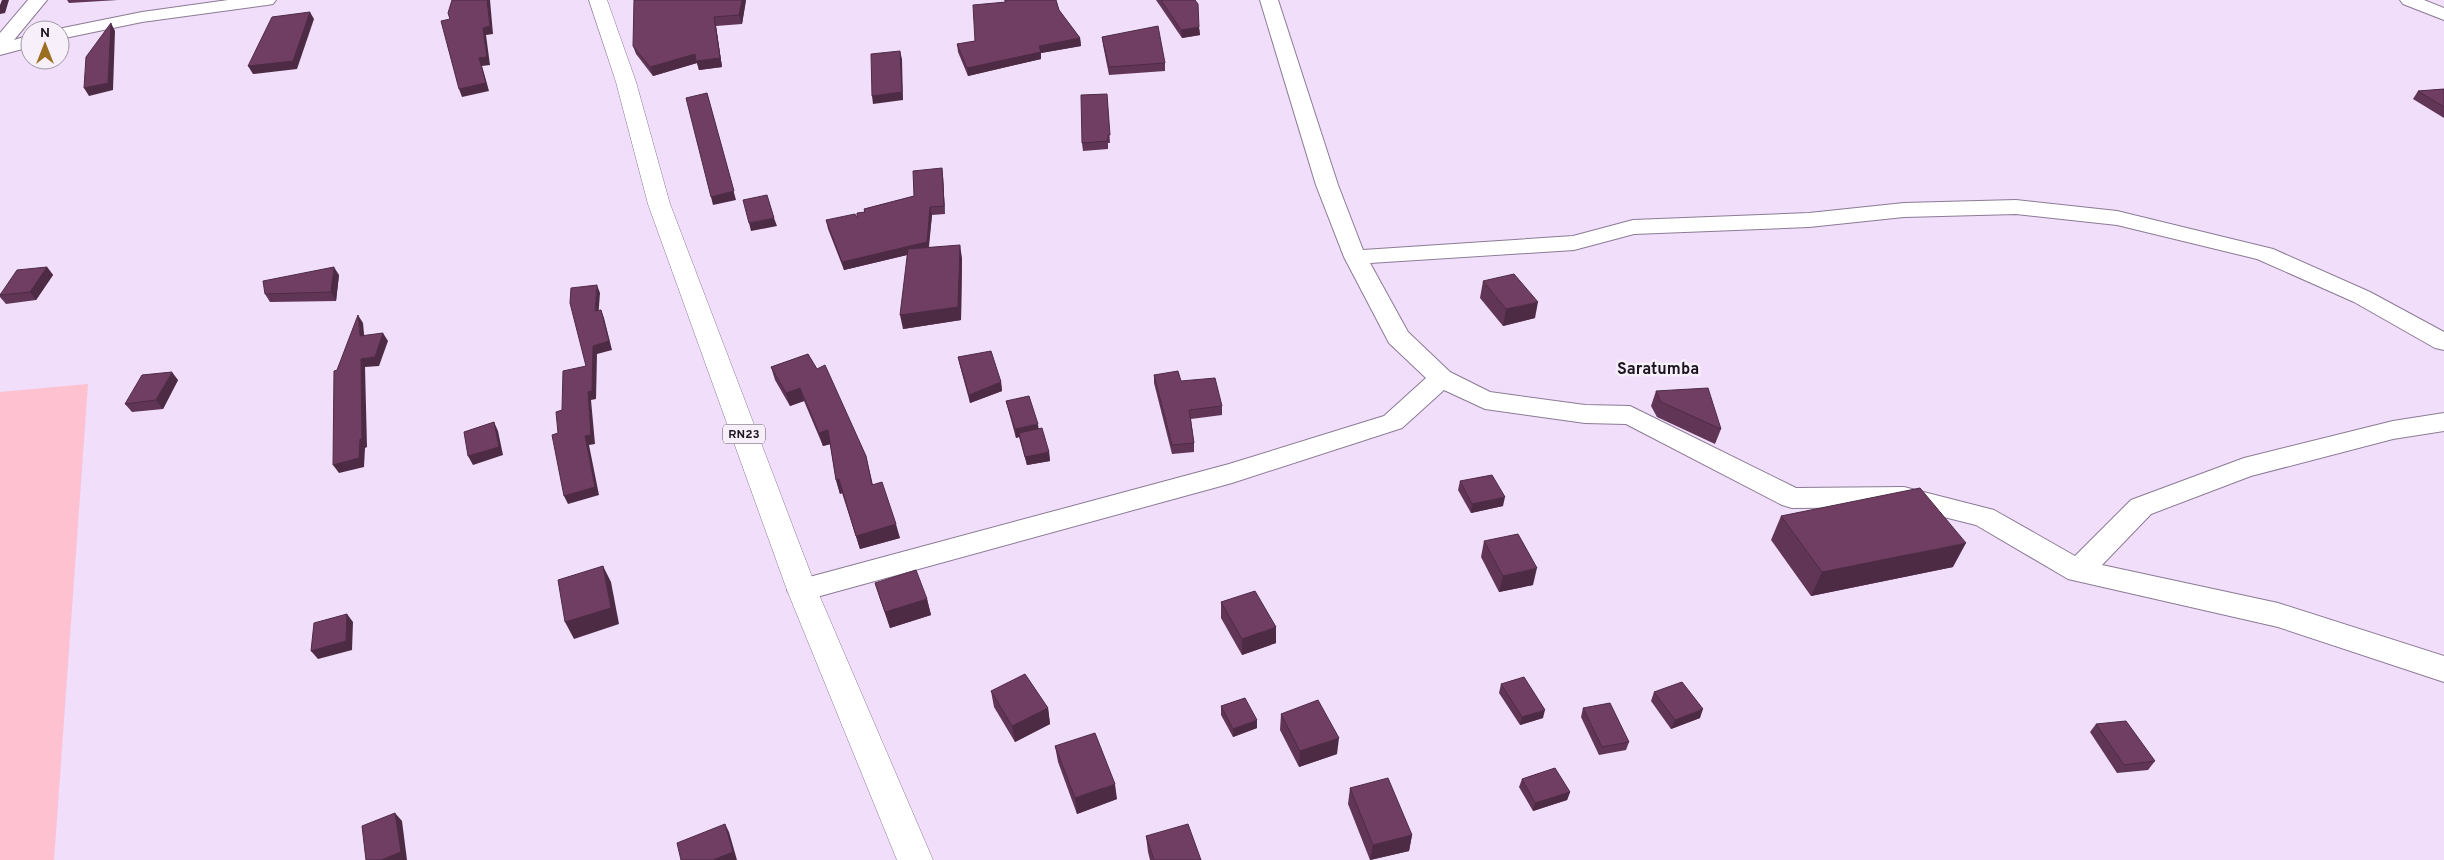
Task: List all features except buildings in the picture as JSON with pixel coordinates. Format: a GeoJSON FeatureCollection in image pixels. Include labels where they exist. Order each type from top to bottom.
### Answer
{"type":"FeatureCollection","features":[{"type":"Feature","properties":{"kind":"main road","name":"RN23"},"geometry":{"type":"LineString","coordinates":[[598,0],[626,82],[659,204],[802,590],[915,860]]}},
{"type":"Feature","properties":{"kind":"street"},"geometry":{"type":"LineString","coordinates":[[0,44],[38,0]]}},
{"type":"Feature","properties":{"kind":"street"},"geometry":{"type":"LineString","coordinates":[[70,31],[142,17],[267,0]]}},
{"type":"Feature","properties":{"kind":"street"},"geometry":{"type":"LineString","coordinates":[[1269,0],[1327,185],[1355,257],[1398,337],[1441,378],[1486,400],[1585,414],[1630,415],[1792,498],[1904,497],[1984,517],[2078,571],[2278,615],[2444,670]]}},
{"type":"Feature","properties":{"kind":"street"},"geometry":{"type":"LineString","coordinates":[[2409,0],[2444,15]]}},
{"type":"Feature","properties":{"kind":"street"},"geometry":{"type":"LineString","coordinates":[[0,49],[20,44]]}},
{"type":"Feature","properties":{"kind":"street"},"geometry":{"type":"LineString","coordinates":[[1355,257],[1574,242],[1633,227],[1809,220],[1904,210],[2016,207],[2118,218],[2264,254],[2362,296],[2444,342]]}},
{"type":"Feature","properties":{"kind":"street"},"geometry":{"type":"LineString","coordinates":[[802,590],[1232,473],[1393,422],[1441,378]]}},
{"type":"Feature","properties":{"kind":"street"},"geometry":{"type":"LineString","coordinates":[[2078,571],[2141,507],[2244,468],[2394,430],[2444,422]]}},
{"type":"Feature","properties":{"kind":"shaded area"},"geometry":{"type":"Polygon","coordinates":[[[88,384],[54,860],[0,860],[0,392],[88,384]]]}},
{"type":"Feature","properties":{"kind":"district","name":"Saratumba"},"geometry":{"type":"Point","coordinates":[1658,368]}}]}
